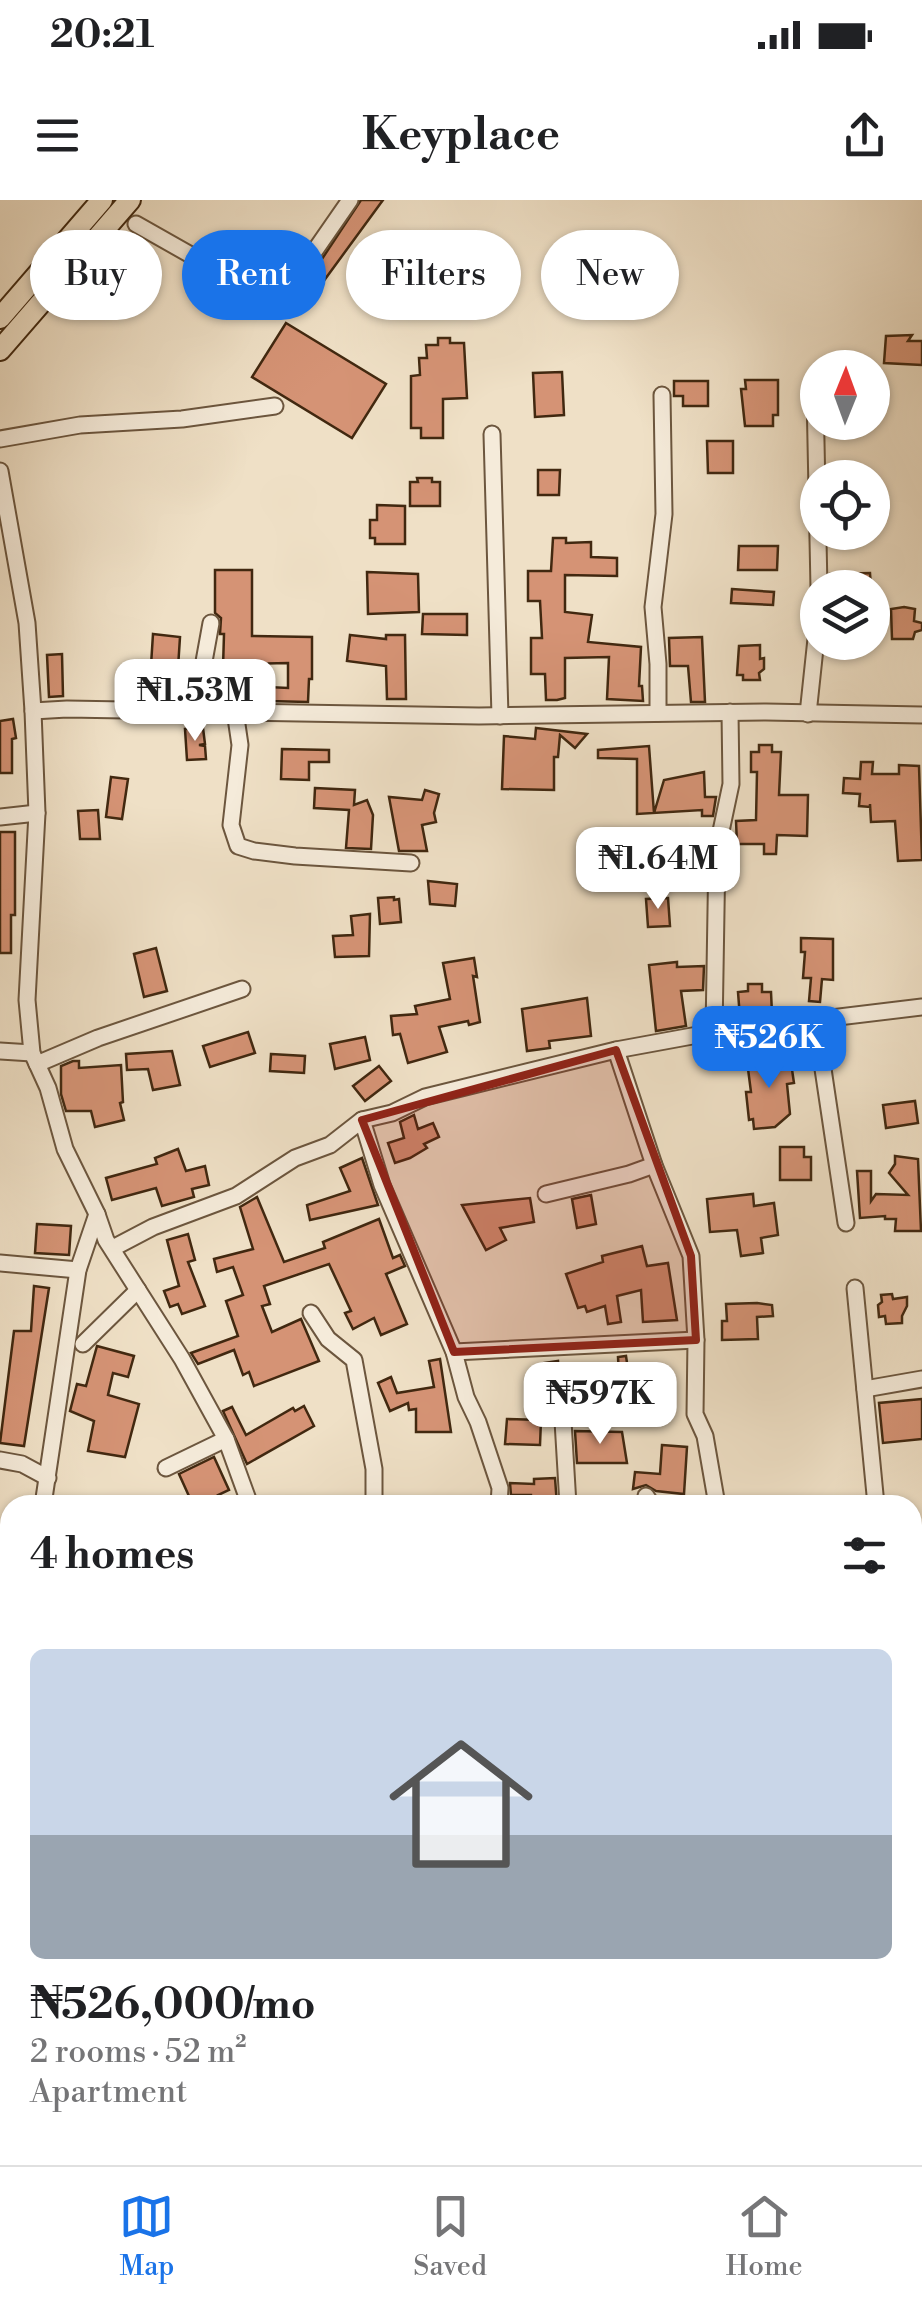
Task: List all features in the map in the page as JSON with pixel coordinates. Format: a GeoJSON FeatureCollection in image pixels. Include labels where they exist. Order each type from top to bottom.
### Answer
{"type":"FeatureCollection","features":[{"type":"Feature","properties":{"kind":"main road"},"geometry":{"type":"LineString","coordinates":[[0,318],[102,200]]}},
{"type":"Feature","properties":{"kind":"main road"},"geometry":{"type":"LineString","coordinates":[[0,350],[130,200]]}},
{"type":"Feature","properties":{"kind":"street"},"geometry":{"type":"LineString","coordinates":[[136,224],[219,271],[282,298],[350,200]]}},
{"type":"Feature","properties":{"kind":"street"},"geometry":{"type":"LineString","coordinates":[[658,713],[658,654],[652,606],[664,514],[662,395]]}},
{"type":"Feature","properties":{"kind":"street"},"geometry":{"type":"LineString","coordinates":[[0,440],[80,425],[182,420],[275,406]]}},
{"type":"Feature","properties":{"kind":"street"},"geometry":{"type":"LineString","coordinates":[[492,434],[500,716]]}},
{"type":"Feature","properties":{"kind":"street"},"geometry":{"type":"LineString","coordinates":[[815,440],[818,570]]}},
{"type":"Feature","properties":{"kind":"street"},"geometry":{"type":"LineString","coordinates":[[0,471],[26,623],[33,711],[37,813],[27,1000],[35,1059],[65,1149],[106,1240],[226,1439],[246,1495]]}},
{"type":"Feature","properties":{"kind":"street"},"geometry":{"type":"LineString","coordinates":[[195,711],[211,623]]}},
{"type":"Feature","properties":{"kind":"street"},"geometry":{"type":"LineString","coordinates":[[808,714],[814,660]]}},
{"type":"Feature","properties":{"kind":"street"},"geometry":{"type":"LineString","coordinates":[[33,711],[922,715]]}},
{"type":"Feature","properties":{"kind":"street"},"geometry":{"type":"LineString","coordinates":[[235,711],[240,744],[231,825],[238,846],[295,856],[410,863]]}},
{"type":"Feature","properties":{"kind":"street"},"geometry":{"type":"LineString","coordinates":[[714,1032],[717,850],[731,784],[730,712]]}},
{"type":"Feature","properties":{"kind":"street"},"geometry":{"type":"LineString","coordinates":[[0,817],[37,813]]}},
{"type":"Feature","properties":{"kind":"street"},"geometry":{"type":"LineString","coordinates":[[0,1051],[35,1059],[242,989]]}},
{"type":"Feature","properties":{"kind":"street"},"geometry":{"type":"LineString","coordinates":[[113,1248],[153,1227],[236,1196],[295,1158],[330,1145],[362,1120],[392,1113],[425,1097],[616,1050],[714,1032],[922,1007]]}},
{"type":"Feature","properties":{"kind":"street"},"geometry":{"type":"LineString","coordinates":[[816,1022],[846,1223]]}},
{"type":"Feature","properties":{"kind":"street"},"geometry":{"type":"LineString","coordinates":[[616,1050],[654,1165],[690,1256],[696,1340],[695,1414],[704,1436],[715,1495]]}},
{"type":"Feature","properties":{"kind":"street"},"geometry":{"type":"LineString","coordinates":[[362,1120],[382,1184],[454,1352],[500,1495]]}},
{"type":"Feature","properties":{"kind":"street"},"geometry":{"type":"LineString","coordinates":[[546,1194],[654,1165]]}},
{"type":"Feature","properties":{"kind":"street"},"geometry":{"type":"LineString","coordinates":[[45,1495],[78,1270],[97,1214]]}},
{"type":"Feature","properties":{"kind":"street"},"geometry":{"type":"LineString","coordinates":[[0,1271],[0,1264],[78,1270]]}},
{"type":"Feature","properties":{"kind":"street"},"geometry":{"type":"LineString","coordinates":[[855,1288],[875,1495]]}},
{"type":"Feature","properties":{"kind":"street"},"geometry":{"type":"LineString","coordinates":[[83,1344],[138,1290]]}},
{"type":"Feature","properties":{"kind":"street"},"geometry":{"type":"LineString","coordinates":[[312,1313],[328,1338],[354,1360],[374,1469],[374,1495]]}},
{"type":"Feature","properties":{"kind":"street"},"geometry":{"type":"LineString","coordinates":[[454,1352],[696,1340]]}},
{"type":"Feature","properties":{"kind":"street"},"geometry":{"type":"LineString","coordinates":[[865,1389],[922,1379]]}},
{"type":"Feature","properties":{"kind":"street"},"geometry":{"type":"LineString","coordinates":[[563,1421],[567,1495]]}},
{"type":"Feature","properties":{"kind":"street"},"geometry":{"type":"LineString","coordinates":[[166,1468],[226,1439]]}},
{"type":"Feature","properties":{"kind":"street"},"geometry":{"type":"LineString","coordinates":[[0,1460],[22,1464],[48,1478]]}},
{"type":"Feature","properties":{"kind":"highlighted area"},"geometry":{"type":"Polygon","coordinates":[[[616,1050],[691,1256],[696,1340],[454,1352],[362,1120],[616,1050]]]}},
{"type":"Feature","properties":{"kind":"building"},"geometry":{"type":"Polygon","coordinates":[[[361,200],[383,200],[361,230],[346,230],[346,251],[326,278],[326,253],[361,200]]]}},
{"type":"Feature","properties":{"kind":"building"},"geometry":{"type":"Polygon","coordinates":[[[286,323],[386,384],[352,438],[252,377],[286,323]]]}},
{"type":"Feature","properties":{"kind":"building"},"geometry":{"type":"Polygon","coordinates":[[[912,335],[908,341],[922,341],[922,365],[890,363],[890,350],[885,350],[886,336],[912,335]]]}},
{"type":"Feature","properties":{"kind":"building"},"geometry":{"type":"Polygon","coordinates":[[[438,338],[464,343],[467,398],[443,399],[443,438],[421,438],[421,428],[411,428],[411,376],[420,375],[419,358],[427,358],[426,345],[438,345],[438,338]]]}},
{"type":"Feature","properties":{"kind":"building"},"geometry":{"type":"Polygon","coordinates":[[[562,372],[564,415],[535,417],[533,373],[562,372]]]}},
{"type":"Feature","properties":{"kind":"building"},"geometry":{"type":"Polygon","coordinates":[[[745,380],[778,380],[778,415],[773,415],[773,426],[745,426],[741,389],[746,389],[745,380]]]}},
{"type":"Feature","properties":{"kind":"building"},"geometry":{"type":"Polygon","coordinates":[[[674,381],[708,381],[708,406],[683,406],[683,396],[674,396],[674,381]]]}},
{"type":"Feature","properties":{"kind":"building"},"geometry":{"type":"Polygon","coordinates":[[[707,441],[733,441],[733,473],[708,473],[707,441]]]}},
{"type":"Feature","properties":{"kind":"building"},"geometry":{"type":"Polygon","coordinates":[[[538,470],[560,470],[559,495],[538,495],[538,470]]]}},
{"type":"Feature","properties":{"kind":"building"},"geometry":{"type":"Polygon","coordinates":[[[417,478],[440,482],[440,506],[410,506],[410,482],[418,482],[417,478]]]}},
{"type":"Feature","properties":{"kind":"building"},"geometry":{"type":"Polygon","coordinates":[[[377,505],[405,506],[405,544],[375,544],[375,538],[370,538],[370,520],[377,520],[377,505]]]}},
{"type":"Feature","properties":{"kind":"building"},"geometry":{"type":"Polygon","coordinates":[[[553,538],[566,538],[566,543],[591,542],[591,557],[617,558],[617,576],[565,575],[565,612],[592,615],[588,642],[641,647],[639,686],[643,701],[607,699],[609,657],[565,658],[565,698],[557,700],[546,700],[545,674],[531,674],[531,638],[542,638],[540,601],[528,601],[528,571],[551,571],[553,538]]]}},
{"type":"Feature","properties":{"kind":"building"},"geometry":{"type":"Polygon","coordinates":[[[739,546],[778,546],[777,570],[738,570],[739,546]]]}},
{"type":"Feature","properties":{"kind":"building"},"geometry":{"type":"Polygon","coordinates":[[[215,570],[252,570],[252,636],[312,637],[308,702],[268,701],[268,687],[288,688],[288,663],[223,668],[224,634],[220,634],[221,618],[215,613],[215,570]]]}},
{"type":"Feature","properties":{"kind":"building"},"geometry":{"type":"Polygon","coordinates":[[[367,572],[418,574],[419,612],[368,614],[367,572]]]}},
{"type":"Feature","properties":{"kind":"building"},"geometry":{"type":"Polygon","coordinates":[[[732,589],[774,592],[773,605],[731,603],[732,589]]]}},
{"type":"Feature","properties":{"kind":"building"},"geometry":{"type":"Polygon","coordinates":[[[891,609],[915,609],[914,621],[922,623],[922,630],[915,632],[913,639],[892,639],[891,609]]]}},
{"type":"Feature","properties":{"kind":"building"},"geometry":{"type":"Polygon","coordinates":[[[423,614],[467,614],[467,635],[422,634],[423,614]]]}},
{"type":"Feature","properties":{"kind":"building"},"geometry":{"type":"Polygon","coordinates":[[[153,634],[180,637],[176,699],[149,697],[153,634]]]}},
{"type":"Feature","properties":{"kind":"building"},"geometry":{"type":"Polygon","coordinates":[[[350,635],[386,639],[386,635],[405,635],[406,699],[387,699],[386,666],[347,661],[350,635]]]}},
{"type":"Feature","properties":{"kind":"building"},"geometry":{"type":"Polygon","coordinates":[[[702,637],[705,702],[691,702],[688,666],[670,666],[669,638],[702,637]]]}},
{"type":"Feature","properties":{"kind":"building"},"geometry":{"type":"Polygon","coordinates":[[[760,645],[764,669],[759,673],[760,680],[743,680],[743,675],[737,675],[739,646],[760,645]]]}},
{"type":"Feature","properties":{"kind":"building"},"geometry":{"type":"Polygon","coordinates":[[[62,654],[63,696],[49,697],[47,655],[62,654]]]}},
{"type":"Feature","properties":{"kind":"building"},"geometry":{"type":"Polygon","coordinates":[[[13,719],[16,738],[12,739],[12,773],[0,773],[0,721],[13,719]]]}},
{"type":"Feature","properties":{"kind":"building"},"geometry":{"type":"Polygon","coordinates":[[[203,728],[205,744],[199,745],[205,746],[206,759],[187,760],[185,729],[203,728]]]}},
{"type":"Feature","properties":{"kind":"building"},"geometry":{"type":"Polygon","coordinates":[[[536,728],[587,734],[575,748],[560,735],[558,757],[554,757],[554,790],[502,789],[504,736],[535,739],[536,728]]]}},
{"type":"Feature","properties":{"kind":"building"},"geometry":{"type":"Polygon","coordinates":[[[759,745],[772,745],[772,752],[781,752],[779,795],[808,795],[807,836],[777,835],[776,854],[764,854],[764,844],[737,844],[736,821],[756,820],[757,772],[751,772],[751,752],[759,752],[759,745]]]}},
{"type":"Feature","properties":{"kind":"building"},"geometry":{"type":"Polygon","coordinates":[[[649,746],[654,813],[637,814],[637,759],[598,758],[598,750],[649,746]]]}},
{"type":"Feature","properties":{"kind":"building"},"geometry":{"type":"Polygon","coordinates":[[[282,749],[329,750],[329,762],[309,762],[309,780],[281,779],[282,749]]]}},
{"type":"Feature","properties":{"kind":"building"},"geometry":{"type":"Polygon","coordinates":[[[861,762],[873,762],[872,774],[899,774],[899,765],[919,766],[922,860],[898,861],[895,821],[871,822],[870,804],[859,806],[860,794],[843,793],[844,778],[860,779],[861,762]]]}},
{"type":"Feature","properties":{"kind":"building"},"geometry":{"type":"Polygon","coordinates":[[[704,772],[705,797],[716,797],[713,816],[702,816],[702,810],[654,813],[664,780],[704,772]]]}},
{"type":"Feature","properties":{"kind":"building"},"geometry":{"type":"Polygon","coordinates":[[[111,777],[128,779],[122,819],[106,817],[111,777]]]}},
{"type":"Feature","properties":{"kind":"building"},"geometry":{"type":"Polygon","coordinates":[[[315,788],[355,790],[354,805],[367,800],[373,815],[371,849],[346,848],[349,810],[314,808],[315,788]]]}},
{"type":"Feature","properties":{"kind":"building"},"geometry":{"type":"Polygon","coordinates":[[[425,790],[439,794],[436,822],[422,825],[427,851],[399,851],[389,797],[422,800],[425,790]]]}},
{"type":"Feature","properties":{"kind":"building"},"geometry":{"type":"Polygon","coordinates":[[[98,810],[100,839],[80,839],[78,811],[98,810]]]}},
{"type":"Feature","properties":{"kind":"building"},"geometry":{"type":"Polygon","coordinates":[[[0,832],[15,832],[11,953],[0,953],[0,832]]]}},
{"type":"Feature","properties":{"kind":"building"},"geometry":{"type":"Polygon","coordinates":[[[428,881],[457,884],[455,906],[430,904],[428,881]]]}},
{"type":"Feature","properties":{"kind":"building"},"geometry":{"type":"Polygon","coordinates":[[[378,898],[399,899],[401,922],[380,924],[378,898]]]}},
{"type":"Feature","properties":{"kind":"building"},"geometry":{"type":"Polygon","coordinates":[[[668,898],[670,926],[648,927],[646,899],[668,898]]]}},
{"type":"Feature","properties":{"kind":"building"},"geometry":{"type":"Polygon","coordinates":[[[370,914],[369,956],[335,957],[333,936],[353,935],[351,916],[370,914]]]}},
{"type":"Feature","properties":{"kind":"building"},"geometry":{"type":"Polygon","coordinates":[[[801,938],[833,939],[833,980],[822,979],[820,1002],[809,1001],[811,978],[803,978],[805,952],[801,952],[801,938]]]}},
{"type":"Feature","properties":{"kind":"building"},"geometry":{"type":"Polygon","coordinates":[[[156,948],[167,991],[144,997],[134,954],[156,948]]]}},
{"type":"Feature","properties":{"kind":"building"},"geometry":{"type":"Polygon","coordinates":[[[474,958],[480,1022],[439,1027],[447,1052],[408,1063],[400,1034],[393,1035],[391,1016],[417,1014],[415,1006],[450,999],[443,963],[474,958]]]}},
{"type":"Feature","properties":{"kind":"building"},"geometry":{"type":"Polygon","coordinates":[[[677,962],[677,967],[704,966],[703,990],[681,991],[686,1026],[656,1031],[649,965],[677,962]]]}},
{"type":"Feature","properties":{"kind":"building"},"geometry":{"type":"Polygon","coordinates":[[[748,984],[762,984],[762,992],[771,992],[772,1014],[740,1018],[738,992],[748,991],[748,984]]]}},
{"type":"Feature","properties":{"kind":"building"},"geometry":{"type":"Polygon","coordinates":[[[587,998],[591,1036],[549,1041],[550,1048],[527,1051],[522,1009],[587,998]]]}},
{"type":"Feature","properties":{"kind":"building"},"geometry":{"type":"Polygon","coordinates":[[[248,1032],[255,1053],[210,1067],[203,1046],[248,1032]]]}},
{"type":"Feature","properties":{"kind":"building"},"geometry":{"type":"Polygon","coordinates":[[[365,1037],[370,1060],[335,1069],[330,1044],[365,1037]]]}},
{"type":"Feature","properties":{"kind":"building"},"geometry":{"type":"Polygon","coordinates":[[[172,1051],[180,1085],[153,1090],[148,1069],[127,1070],[126,1054],[172,1051]]]}},
{"type":"Feature","properties":{"kind":"building"},"geometry":{"type":"Polygon","coordinates":[[[271,1054],[305,1056],[304,1073],[270,1071],[271,1054]]]}},
{"type":"Feature","properties":{"kind":"building"},"geometry":{"type":"Polygon","coordinates":[[[790,1056],[794,1083],[787,1084],[790,1114],[775,1127],[754,1129],[746,1092],[751,1092],[747,1061],[790,1056]]]}},
{"type":"Feature","properties":{"kind":"building"},"geometry":{"type":"Polygon","coordinates":[[[79,1061],[79,1068],[121,1065],[120,1103],[124,1120],[95,1127],[91,1111],[66,1111],[61,1094],[61,1066],[79,1061]]]}},
{"type":"Feature","properties":{"kind":"building"},"geometry":{"type":"Polygon","coordinates":[[[379,1066],[391,1081],[365,1101],[353,1086],[379,1066]]]}},
{"type":"Feature","properties":{"kind":"building"},"geometry":{"type":"Polygon","coordinates":[[[915,1101],[918,1123],[886,1128],[883,1105],[915,1101]]]}},
{"type":"Feature","properties":{"kind":"building"},"geometry":{"type":"Polygon","coordinates":[[[414,1115],[418,1129],[433,1123],[439,1137],[424,1144],[427,1148],[395,1163],[388,1143],[404,1138],[400,1122],[414,1115]]]}},
{"type":"Feature","properties":{"kind":"building"},"geometry":{"type":"Polygon","coordinates":[[[780,1147],[804,1147],[804,1157],[811,1157],[811,1180],[780,1180],[780,1147]]]}},
{"type":"Feature","properties":{"kind":"building"},"geometry":{"type":"Polygon","coordinates":[[[178,1149],[186,1171],[205,1166],[209,1185],[192,1189],[194,1197],[162,1206],[156,1188],[112,1200],[106,1178],[157,1164],[155,1158],[178,1149]]]}},
{"type":"Feature","properties":{"kind":"building"},"geometry":{"type":"Polygon","coordinates":[[[895,1156],[918,1159],[921,1231],[895,1231],[896,1219],[885,1216],[860,1218],[857,1171],[871,1171],[871,1201],[876,1194],[908,1195],[889,1173],[895,1156]]]}},
{"type":"Feature","properties":{"kind":"building"},"geometry":{"type":"Polygon","coordinates":[[[362,1158],[378,1205],[310,1220],[307,1205],[350,1191],[340,1168],[362,1158]]]}},
{"type":"Feature","properties":{"kind":"building"},"geometry":{"type":"Polygon","coordinates":[[[753,1194],[754,1206],[774,1203],[778,1235],[761,1238],[763,1253],[741,1256],[737,1230],[710,1232],[707,1199],[753,1194]]]}},
{"type":"Feature","properties":{"kind":"building"},"geometry":{"type":"Polygon","coordinates":[[[591,1195],[596,1224],[577,1228],[572,1199],[591,1195]]]}},
{"type":"Feature","properties":{"kind":"building"},"geometry":{"type":"Polygon","coordinates":[[[257,1197],[284,1262],[325,1248],[323,1242],[379,1219],[393,1258],[400,1255],[405,1266],[386,1274],[407,1324],[381,1335],[374,1318],[353,1329],[345,1313],[351,1311],[329,1264],[264,1286],[270,1304],[262,1306],[272,1332],[301,1319],[319,1361],[254,1386],[249,1372],[243,1375],[234,1350],[198,1364],[191,1353],[238,1336],[226,1301],[243,1295],[233,1267],[217,1272],[214,1259],[253,1249],[240,1207],[257,1197]]]}},
{"type":"Feature","properties":{"kind":"building"},"geometry":{"type":"Polygon","coordinates":[[[530,1198],[534,1222],[500,1228],[506,1240],[486,1250],[462,1205],[530,1198]]]}},
{"type":"Feature","properties":{"kind":"building"},"geometry":{"type":"Polygon","coordinates":[[[37,1224],[71,1226],[69,1255],[35,1253],[37,1224]]]}},
{"type":"Feature","properties":{"kind":"building"},"geometry":{"type":"Polygon","coordinates":[[[188,1234],[195,1260],[188,1262],[205,1306],[182,1314],[178,1304],[170,1307],[164,1291],[179,1286],[167,1240],[188,1234]]]}},
{"type":"Feature","properties":{"kind":"building"},"geometry":{"type":"Polygon","coordinates":[[[642,1246],[647,1266],[668,1263],[677,1320],[643,1322],[641,1290],[617,1296],[621,1322],[608,1324],[605,1306],[587,1312],[585,1306],[578,1308],[566,1274],[603,1262],[602,1256],[642,1246]]]}},
{"type":"Feature","properties":{"kind":"building"},"geometry":{"type":"Polygon","coordinates":[[[34,1286],[49,1288],[24,1446],[0,1443],[14,1331],[31,1331],[34,1286]]]}},
{"type":"Feature","properties":{"kind":"building"},"geometry":{"type":"Polygon","coordinates":[[[892,1294],[893,1299],[907,1297],[902,1323],[886,1324],[885,1316],[879,1317],[881,1295],[892,1294]]]}},
{"type":"Feature","properties":{"kind":"building"},"geometry":{"type":"Polygon","coordinates":[[[726,1304],[772,1305],[773,1316],[757,1317],[758,1339],[722,1340],[726,1304]]]}},
{"type":"Feature","properties":{"kind":"building"},"geometry":{"type":"Polygon","coordinates":[[[97,1346],[134,1356],[128,1377],[113,1373],[108,1395],[139,1404],[125,1457],[88,1451],[94,1421],[70,1411],[77,1384],[86,1386],[97,1346]]]}},
{"type":"Feature","properties":{"kind":"building"},"geometry":{"type":"Polygon","coordinates":[[[626,1356],[633,1404],[620,1405],[619,1388],[593,1391],[593,1407],[576,1408],[575,1393],[547,1396],[544,1363],[558,1361],[559,1370],[601,1366],[602,1377],[619,1376],[618,1357],[626,1356]]]}},
{"type":"Feature","properties":{"kind":"building"},"geometry":{"type":"Polygon","coordinates":[[[440,1359],[451,1432],[416,1432],[416,1409],[409,1410],[408,1403],[390,1411],[378,1383],[391,1377],[397,1393],[434,1387],[429,1361],[440,1359]]]}},
{"type":"Feature","properties":{"kind":"building"},"geometry":{"type":"Polygon","coordinates":[[[922,1399],[922,1439],[883,1443],[879,1403],[922,1399]]]}},
{"type":"Feature","properties":{"kind":"building"},"geometry":{"type":"Polygon","coordinates":[[[304,1406],[314,1426],[247,1464],[223,1411],[232,1407],[246,1435],[293,1408],[295,1411],[304,1406]]]}},
{"type":"Feature","properties":{"kind":"building"},"geometry":{"type":"Polygon","coordinates":[[[507,1419],[541,1420],[540,1445],[505,1444],[507,1419]]]}},
{"type":"Feature","properties":{"kind":"building"},"geometry":{"type":"Polygon","coordinates":[[[575,1431],[622,1432],[627,1463],[577,1463],[575,1431]]]}},
{"type":"Feature","properties":{"kind":"building"},"geometry":{"type":"Polygon","coordinates":[[[662,1445],[687,1447],[684,1494],[656,1491],[646,1485],[633,1489],[635,1472],[660,1474],[662,1445]]]}},
{"type":"Feature","properties":{"kind":"building"},"geometry":{"type":"Polygon","coordinates":[[[214,1457],[229,1490],[218,1495],[188,1495],[179,1474],[214,1457]]]}},
{"type":"Feature","properties":{"kind":"building"},"geometry":{"type":"Polygon","coordinates":[[[555,1478],[556,1495],[511,1495],[510,1483],[534,1484],[534,1479],[555,1478]]]}}]}
